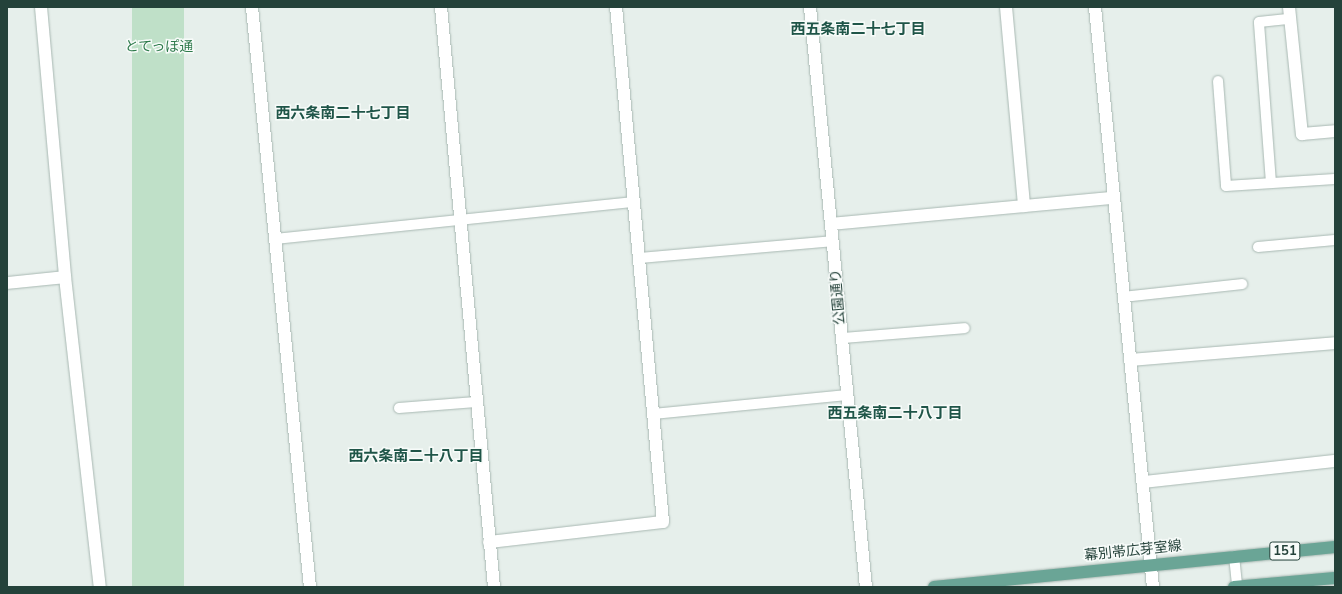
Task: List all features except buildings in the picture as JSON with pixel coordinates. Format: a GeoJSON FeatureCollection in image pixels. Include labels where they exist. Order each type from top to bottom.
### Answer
{"type":"FeatureCollection","features":[{"type":"Feature","properties":{"kind":"main road","name":"幕別帯広芽室線"},"geometry":{"type":"LineString","coordinates":[[934,587],[1151,564],[1335,547]]}},
{"type":"Feature","properties":{"kind":"main road","name":"151"},"geometry":{"type":"LineString","coordinates":[[1236,587],[1335,578]]}},
{"type":"Feature","properties":{"kind":"street"},"geometry":{"type":"LineString","coordinates":[[41,7],[65,277],[100,587]]}},
{"type":"Feature","properties":{"kind":"street"},"geometry":{"type":"LineString","coordinates":[[252,7],[310,587]]}},
{"type":"Feature","properties":{"kind":"street"},"geometry":{"type":"LineString","coordinates":[[441,7],[494,587]]}},
{"type":"Feature","properties":{"kind":"street"},"geometry":{"type":"LineString","coordinates":[[489,542],[663,522],[616,7]]}},
{"type":"Feature","properties":{"kind":"street","name":"公園通り"},"geometry":{"type":"LineString","coordinates":[[810,7],[866,587]]}},
{"type":"Feature","properties":{"kind":"street"},"geometry":{"type":"LineString","coordinates":[[1006,7],[1024,206]]}},
{"type":"Feature","properties":{"kind":"street"},"geometry":{"type":"LineString","coordinates":[[1095,7],[1112,198],[1144,482],[1153,587]]}},
{"type":"Feature","properties":{"kind":"street"},"geometry":{"type":"LineString","coordinates":[[1289,7],[1302,134],[1335,131]]}},
{"type":"Feature","properties":{"kind":"street"},"geometry":{"type":"LineString","coordinates":[[831,224],[1112,198]]}},
{"type":"Feature","properties":{"kind":"street"},"geometry":{"type":"LineString","coordinates":[[7,283],[65,277]]}},
{"type":"Feature","properties":{"kind":"street"},"geometry":{"type":"LineString","coordinates":[[1130,360],[1335,343]]}},
{"type":"Feature","properties":{"kind":"street"},"geometry":{"type":"LineString","coordinates":[[1144,482],[1335,461]]}},
{"type":"Feature","properties":{"kind":"lane"},"geometry":{"type":"LineString","coordinates":[[1271,183],[1260,22],[1290,19]]}},
{"type":"Feature","properties":{"kind":"lane"},"geometry":{"type":"LineString","coordinates":[[1218,81],[1226,186],[1335,178]]}},
{"type":"Feature","properties":{"kind":"lane"},"geometry":{"type":"LineString","coordinates":[[275,239],[634,202]]}},
{"type":"Feature","properties":{"kind":"lane"},"geometry":{"type":"LineString","coordinates":[[1258,247],[1335,240]]}},
{"type":"Feature","properties":{"kind":"lane"},"geometry":{"type":"LineString","coordinates":[[639,258],[832,241]]}},
{"type":"Feature","properties":{"kind":"lane"},"geometry":{"type":"LineString","coordinates":[[1123,297],[1242,284]]}},
{"type":"Feature","properties":{"kind":"lane"},"geometry":{"type":"LineString","coordinates":[[842,338],[965,328]]}},
{"type":"Feature","properties":{"kind":"lane"},"geometry":{"type":"LineString","coordinates":[[654,414],[848,395]]}},
{"type":"Feature","properties":{"kind":"lane"},"geometry":{"type":"LineString","coordinates":[[399,408],[476,402]]}},
{"type":"Feature","properties":{"kind":"lane"},"geometry":{"type":"LineString","coordinates":[[1234,556],[1236,587]]}},
{"type":"Feature","properties":{"kind":"green space","name":"とてっぽ通"},"geometry":{"type":"Polygon","coordinates":[[[132,7],[184,7],[184,587],[132,587],[132,7]]]}},
{"type":"Feature","properties":{"kind":"district","name":"西五条南二十七丁目"},"geometry":{"type":"Point","coordinates":[858,30]}},
{"type":"Feature","properties":{"kind":"district","name":"西六条南二十七丁目"},"geometry":{"type":"Point","coordinates":[343,114]}},
{"type":"Feature","properties":{"kind":"district","name":"西五条南二十八丁目"},"geometry":{"type":"Point","coordinates":[895,414]}},
{"type":"Feature","properties":{"kind":"district","name":"西六条南二十八丁目"},"geometry":{"type":"Point","coordinates":[416,457]}}]}
